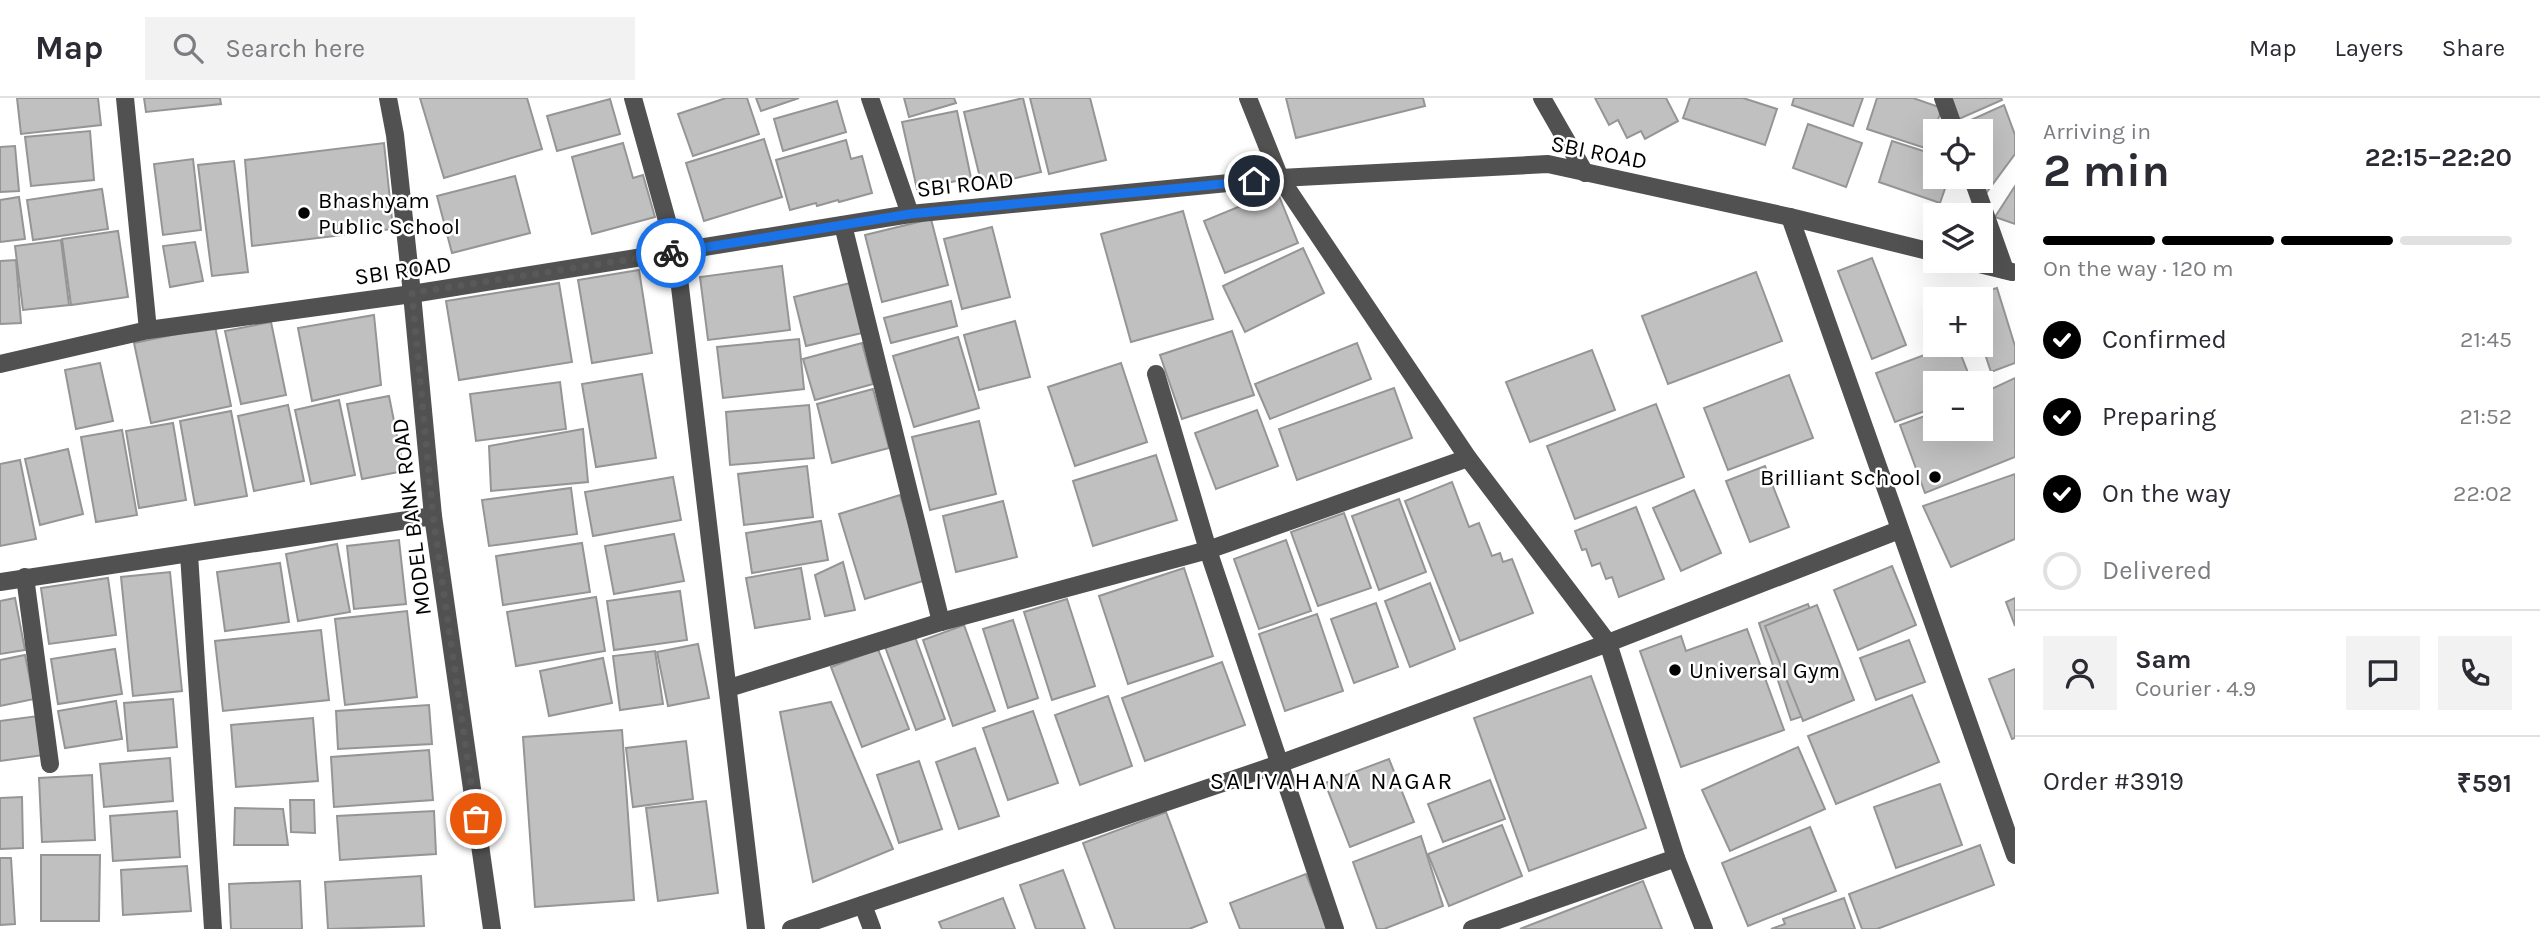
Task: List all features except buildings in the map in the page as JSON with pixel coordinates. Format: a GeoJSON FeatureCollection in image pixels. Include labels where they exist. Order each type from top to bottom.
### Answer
{"type":"FeatureCollection","features":[{"type":"Feature","properties":{"kind":"street"},"geometry":{"type":"LineString","coordinates":[[125,98],[148,330]]}},
{"type":"Feature","properties":{"kind":"street","name":"MODEL BANK ROAD"},"geometry":{"type":"LineString","coordinates":[[388,98],[395,135],[433,516],[492,929]]}},
{"type":"Feature","properties":{"kind":"street"},"geometry":{"type":"LineString","coordinates":[[633,98],[676,253],[756,929]]}},
{"type":"Feature","properties":{"kind":"street"},"geometry":{"type":"LineString","coordinates":[[870,98],[910,214]]}},
{"type":"Feature","properties":{"kind":"street"},"geometry":{"type":"LineString","coordinates":[[1248,98],[1280,178],[1468,458],[1608,643],[1676,858],[1704,929]]}},
{"type":"Feature","properties":{"kind":"street"},"geometry":{"type":"LineString","coordinates":[[1542,98],[1585,173]]}},
{"type":"Feature","properties":{"kind":"street"},"geometry":{"type":"LineString","coordinates":[[1943,98],[1951,119]]}},
{"type":"Feature","properties":{"kind":"street","name":"SBI ROAD"},"geometry":{"type":"LineString","coordinates":[[0,364],[148,330],[676,253],[910,214],[1280,178],[1548,164],[1790,217],[1923,250]]}},
{"type":"Feature","properties":{"kind":"street"},"geometry":{"type":"LineString","coordinates":[[1977,189],[2010,272]]}},
{"type":"Feature","properties":{"kind":"street"},"geometry":{"type":"LineString","coordinates":[[1790,217],[2015,855]]}},
{"type":"Feature","properties":{"kind":"street"},"geometry":{"type":"LineString","coordinates":[[844,225],[941,622]]}},
{"type":"Feature","properties":{"kind":"street"},"geometry":{"type":"LineString","coordinates":[[1993,268],[2010,272]]}},
{"type":"Feature","properties":{"kind":"street"},"geometry":{"type":"LineString","coordinates":[[1156,374],[1208,550],[1335,929]]}},
{"type":"Feature","properties":{"kind":"street"},"geometry":{"type":"LineString","coordinates":[[729,688],[941,622],[1208,550],[1468,458]]}},
{"type":"Feature","properties":{"kind":"street"},"geometry":{"type":"LineString","coordinates":[[0,582],[433,516]]}},
{"type":"Feature","properties":{"kind":"street"},"geometry":{"type":"LineString","coordinates":[[790,929],[1279,764],[1608,643],[1899,530]]}},
{"type":"Feature","properties":{"kind":"street"},"geometry":{"type":"LineString","coordinates":[[189,554],[213,929]]}},
{"type":"Feature","properties":{"kind":"street"},"geometry":{"type":"LineString","coordinates":[[25,577],[50,764]]}},
{"type":"Feature","properties":{"kind":"street"},"geometry":{"type":"LineString","coordinates":[[1472,929],[1676,858]]}},
{"type":"Feature","properties":{"kind":"street"},"geometry":{"type":"LineString","coordinates":[[863,905],[872,929]]}},
{"type":"Feature","properties":{"kind":"way so far"},"geometry":{"type":"LineString","coordinates":[[476,819],[433,516],[412,293],[671,253]]}},
{"type":"Feature","properties":{"kind":"place","name":"Bhashyam Public School"},"geometry":{"type":"Point","coordinates":[304,213]}},
{"type":"Feature","properties":{"kind":"place","name":"Brilliant School"},"geometry":{"type":"Point","coordinates":[1935,477]}},
{"type":"Feature","properties":{"kind":"place","name":"Universal Gym"},"geometry":{"type":"Point","coordinates":[1675,670]}},
{"type":"Feature","properties":{"kind":"district","name":"SALIVAHANA NAGAR"},"geometry":{"type":"Point","coordinates":[1332,781]}},
{"type":"Feature","properties":{"kind":"route"},"geometry":{"type":"LineString","coordinates":[[671,253],[910,214],[1254,181]]}}]}
